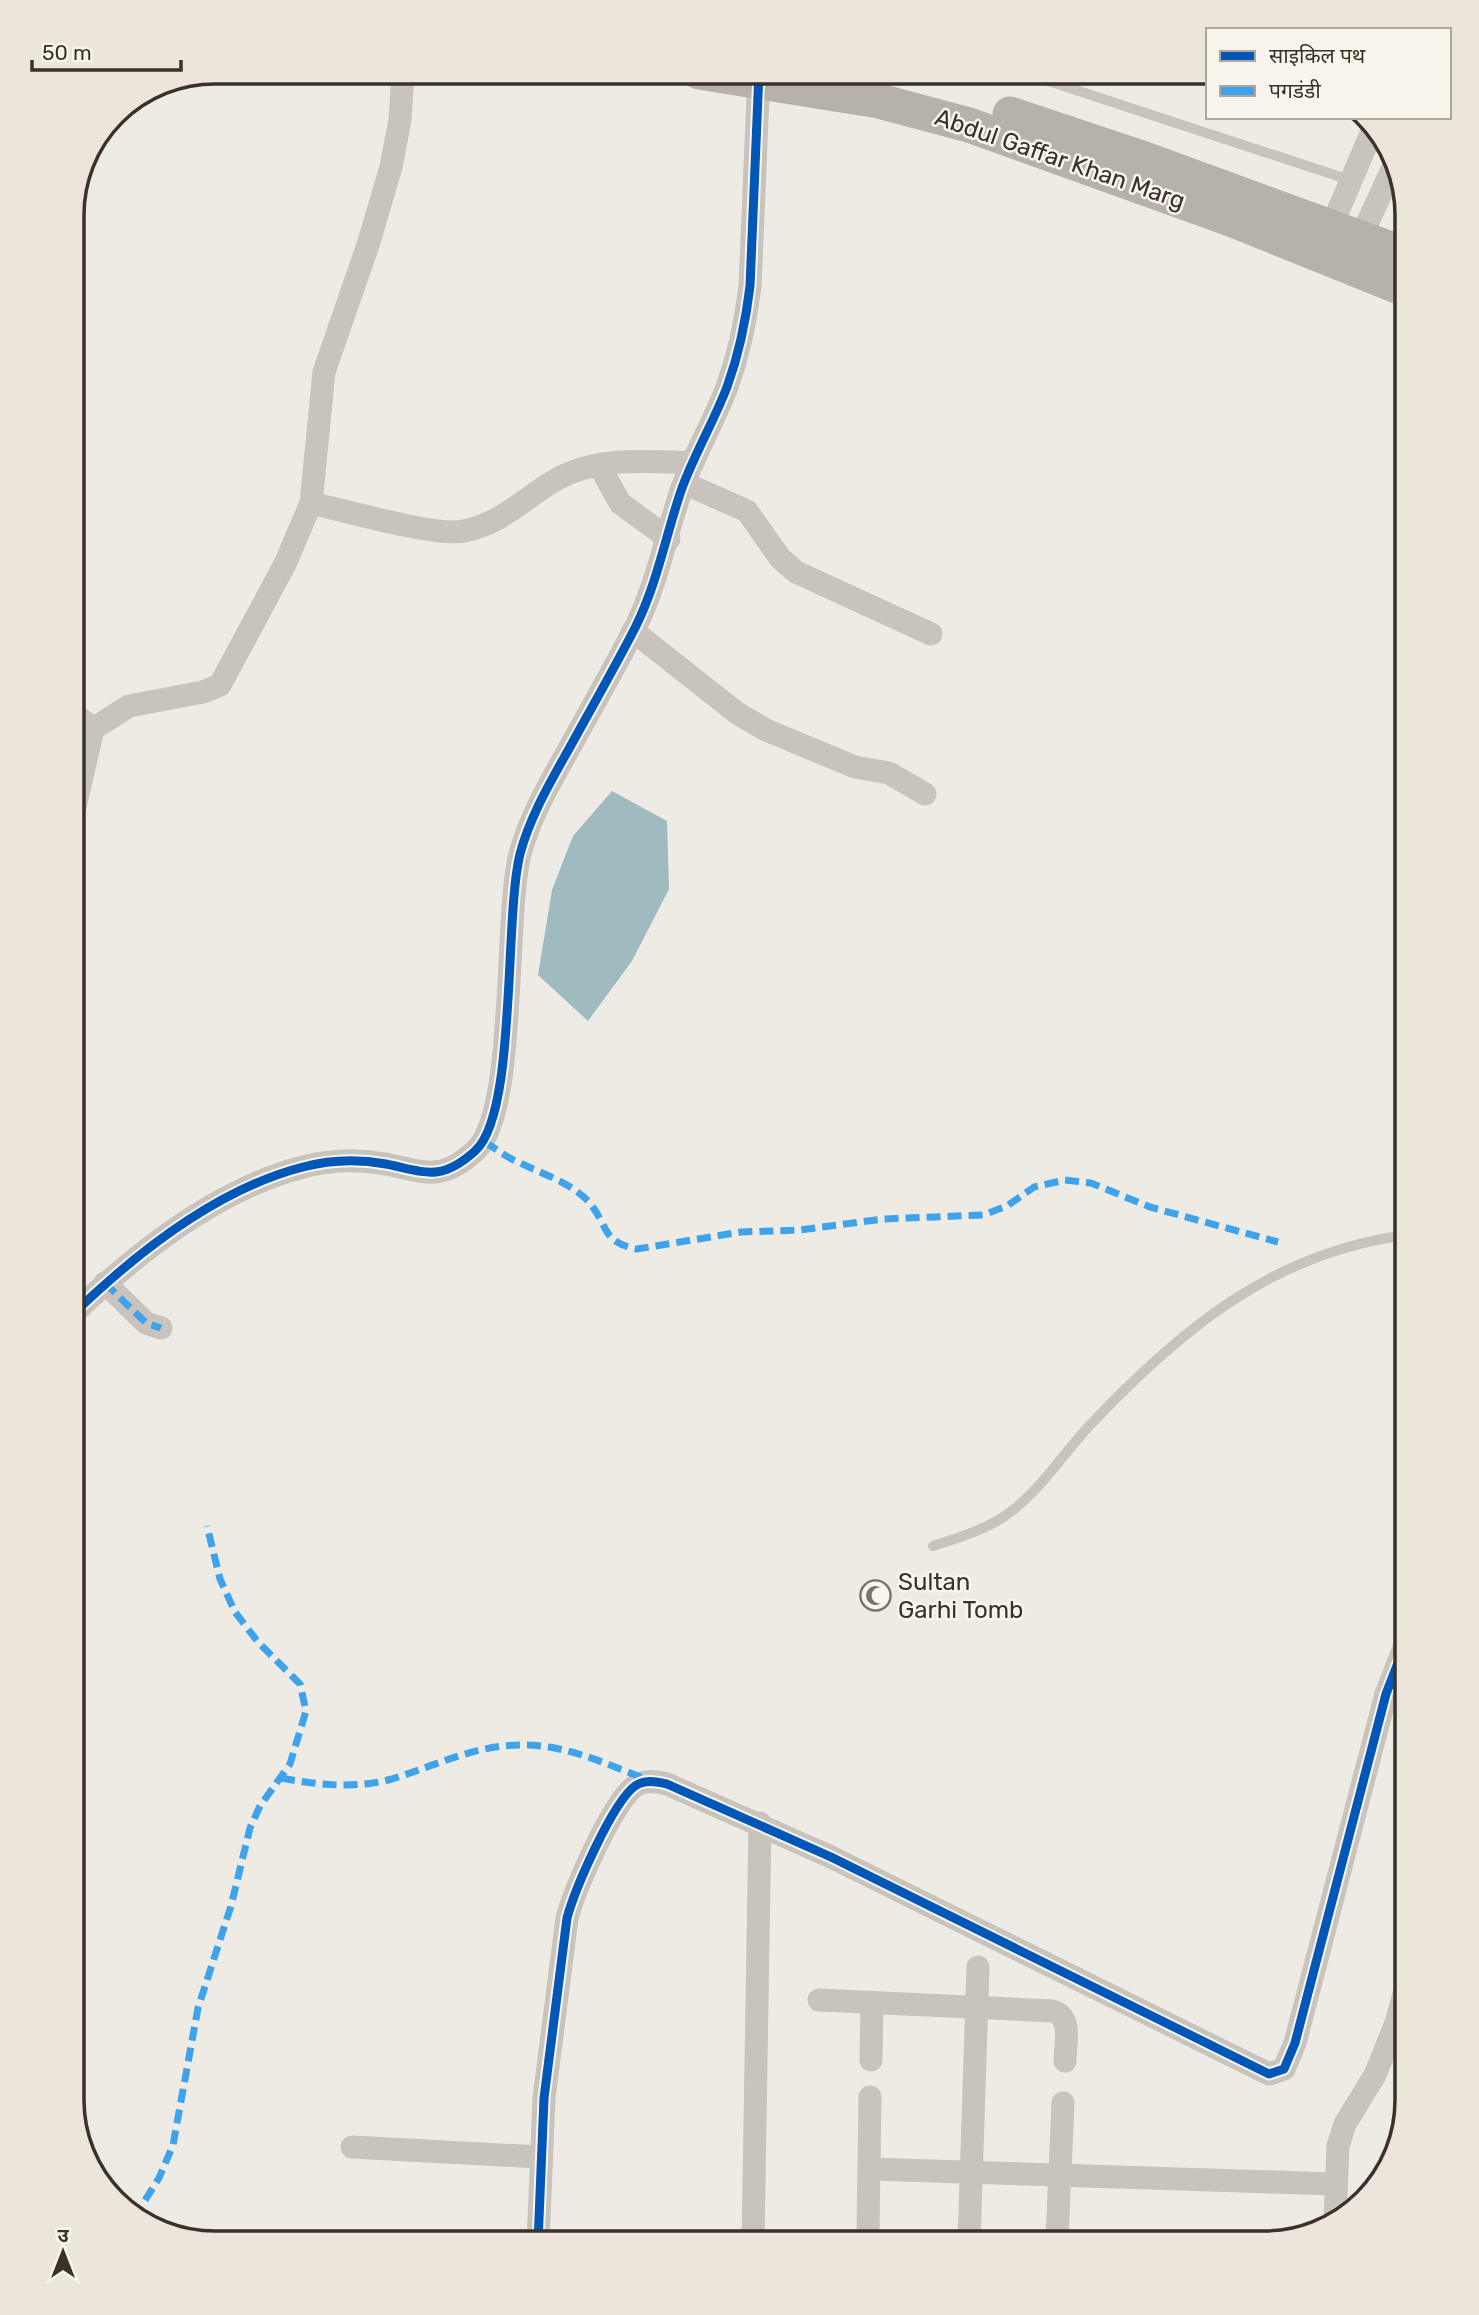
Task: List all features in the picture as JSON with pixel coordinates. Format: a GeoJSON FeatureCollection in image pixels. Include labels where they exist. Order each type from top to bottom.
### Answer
{"type":"FeatureCollection","features":[{"type":"Feature","properties":{"kind":"main road","name":"Abdul Gaffar Khan Marg"},"geometry":{"type":"LineString","coordinates":[[794,84],[880,101],[969,125],[1228,218],[1340,246],[1395,253]]}},
{"type":"Feature","properties":{"kind":"main road","name":"Abdul Gaffar Khan Marg"},"geometry":{"type":"LineString","coordinates":[[890,84],[978,104],[1038,123],[1340,246],[1395,282]]}},
{"type":"Feature","properties":{"kind":"street"},"geometry":{"type":"LineString","coordinates":[[84,768],[93,729],[129,706],[202,692],[220,685],[285,564],[311,503],[323,380],[391,167],[400,120],[402,84]]}},
{"type":"Feature","properties":{"kind":"street"},"geometry":{"type":"LineString","coordinates":[[84,1303],[158,1240],[262,1181],[302,1167],[346,1161],[386,1164],[430,1173],[461,1163],[485,1142],[495,1118],[500,1084],[514,884],[521,852],[544,793],[648,600],[689,473],[727,387],[746,319],[750,286],[759,84]]}},
{"type":"Feature","properties":{"kind":"street"},"geometry":{"type":"LineString","coordinates":[[1340,246],[1350,180],[1369,137]]}},
{"type":"Feature","properties":{"kind":"street"},"geometry":{"type":"LineString","coordinates":[[1340,246],[1391,183]]}},
{"type":"Feature","properties":{"kind":"street"},"geometry":{"type":"LineString","coordinates":[[311,503],[428,528],[462,532],[506,516],[552,481],[599,465],[622,461],[689,473],[747,511],[780,558],[796,572],[931,634]]}},
{"type":"Feature","properties":{"kind":"street"},"geometry":{"type":"LineString","coordinates":[[599,465],[620,503],[669,539]]}},
{"type":"Feature","properties":{"kind":"street"},"geometry":{"type":"LineString","coordinates":[[633,631],[719,699],[766,730],[855,767],[888,773],[925,794]]}},
{"type":"Feature","properties":{"kind":"street"},"geometry":{"type":"LineString","coordinates":[[84,722],[93,729]]}},
{"type":"Feature","properties":{"kind":"street"},"geometry":{"type":"LineString","coordinates":[[105,1283],[146,1322],[160,1328]]}},
{"type":"Feature","properties":{"kind":"street"},"geometry":{"type":"LineString","coordinates":[[538,2231],[540,2157],[553,2020],[567,1918],[575,1889],[625,1798],[637,1785],[659,1783],[760,1823],[994,1936],[1269,2074],[1287,2065],[1296,2043],[1332,1890],[1386,1694],[1395,1671]]}},
{"type":"Feature","properties":{"kind":"street"},"geometry":{"type":"LineString","coordinates":[[753,2231],[760,1823]]}},
{"type":"Feature","properties":{"kind":"street"},"geometry":{"type":"LineString","coordinates":[[969,2231],[978,1967]]}},
{"type":"Feature","properties":{"kind":"street"},"geometry":{"type":"LineString","coordinates":[[818,2000],[1059,2013],[1066,2024],[1065,2061]]}},
{"type":"Feature","properties":{"kind":"street"},"geometry":{"type":"LineString","coordinates":[[871,2060],[872,2003]]}},
{"type":"Feature","properties":{"kind":"street"},"geometry":{"type":"LineString","coordinates":[[1335,2210],[1338,2146],[1345,2124],[1375,2075],[1395,2025]]}},
{"type":"Feature","properties":{"kind":"street"},"geometry":{"type":"LineString","coordinates":[[867,2231],[870,2097]]}},
{"type":"Feature","properties":{"kind":"street"},"geometry":{"type":"LineString","coordinates":[[1057,2231],[1063,2103]]}},
{"type":"Feature","properties":{"kind":"street"},"geometry":{"type":"LineString","coordinates":[[352,2147],[540,2157]]}},
{"type":"Feature","properties":{"kind":"street"},"geometry":{"type":"LineString","coordinates":[[869,2169],[1336,2185]]}},
{"type":"Feature","properties":{"kind":"lane"},"geometry":{"type":"LineString","coordinates":[[1057,84],[1350,180]]}},
{"type":"Feature","properties":{"kind":"lane"},"geometry":{"type":"LineString","coordinates":[[933,1546],[999,1520],[1025,1499],[1157,1357],[1252,1286],[1339,1248],[1395,1237]]}},
{"type":"Feature","properties":{"kind":"water"},"geometry":{"type":"Polygon","coordinates":[[[612,791],[667,821],[669,889],[632,961],[588,1021],[538,975],[552,890],[573,836],[612,791]]]}},
{"type":"Feature","properties":{"kind":"marked path"},"geometry":{"type":"LineString","coordinates":[[485,1142],[509,1158],[573,1189],[589,1202],[611,1238],[637,1249],[741,1232],[800,1230],[883,1219],[983,1215],[1007,1206],[1034,1187],[1065,1180],[1091,1183],[1150,1207],[1278,1242]]}},
{"type":"Feature","properties":{"kind":"marked path"},"geometry":{"type":"LineString","coordinates":[[105,1283],[146,1323],[161,1328]]}},
{"type":"Feature","properties":{"kind":"marked path"},"geometry":{"type":"LineString","coordinates":[[140,2208],[159,2178],[173,2145],[198,2008],[231,1906],[250,1828],[260,1806],[290,1764],[306,1711],[300,1684],[258,1642],[235,1612],[220,1579],[207,1526]]}},
{"type":"Feature","properties":{"kind":"marked path"},"geometry":{"type":"LineString","coordinates":[[281,1778],[323,1784],[364,1784],[392,1779],[457,1756],[490,1748],[525,1745],[572,1752],[648,1780]]}},
{"type":"Feature","properties":{"kind":"cycle path"},"geometry":{"type":"LineString","coordinates":[[84,1304],[179,1226],[239,1191],[271,1177],[303,1167],[344,1161],[365,1161],[422,1172],[442,1171],[463,1161],[475,1151],[488,1130],[498,1098],[503,1058],[515,884],[524,840],[542,799],[644,609],[682,488],[722,400],[738,350],[750,286],[758,84]]}},
{"type":"Feature","properties":{"kind":"cycle path"},"geometry":{"type":"LineString","coordinates":[[538,2231],[544,2098],[567,1918],[605,1828],[635,1786],[647,1782],[667,1784],[831,1857],[1269,2074],[1284,2069],[1295,2043],[1386,1694],[1395,1671]]}},
{"type":"Feature","properties":{"kind":"place","name":"Sultan Garhi Tomb"},"geometry":{"type":"Point","coordinates":[875,1596]}}]}
